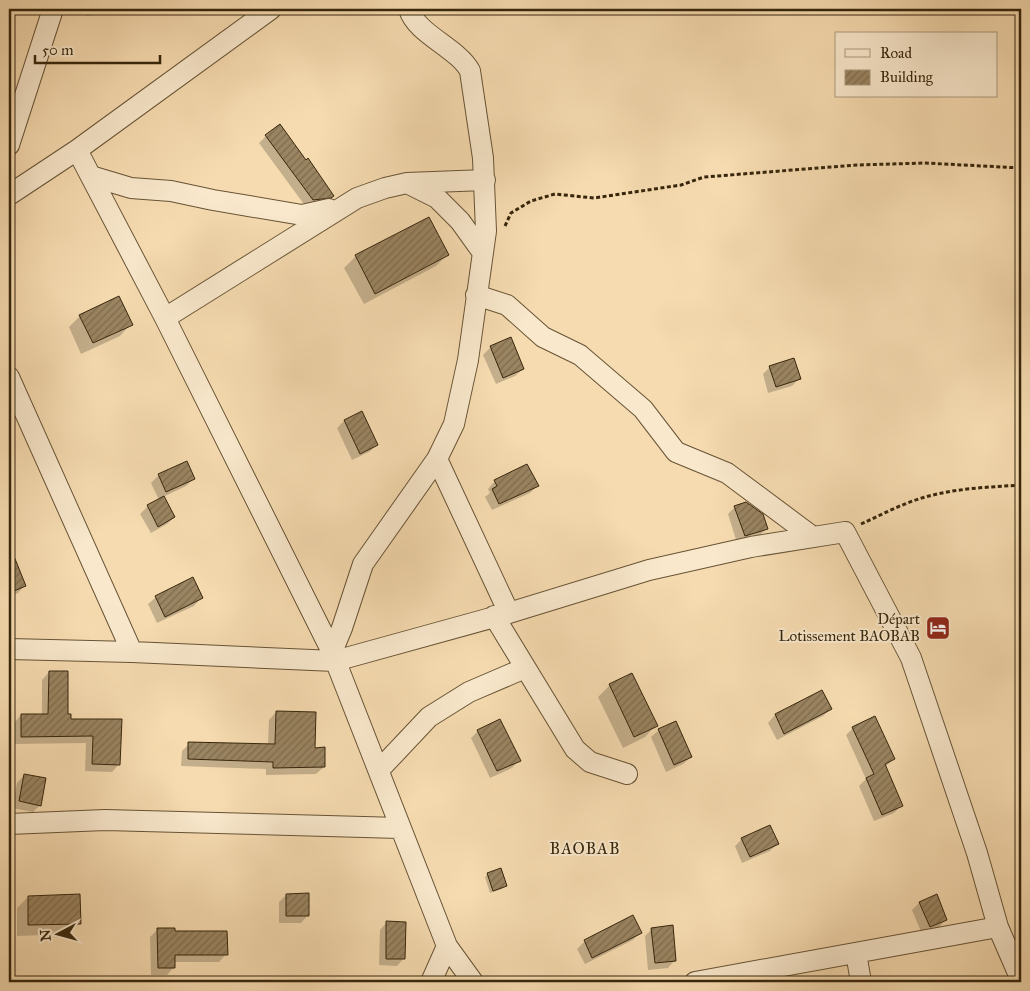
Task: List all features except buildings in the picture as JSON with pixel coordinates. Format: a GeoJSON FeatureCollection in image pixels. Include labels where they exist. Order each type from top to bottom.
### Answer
{"type":"FeatureCollection","features":[{"type":"Feature","properties":{"kind":"street"},"geometry":{"type":"LineString","coordinates":[[9,144],[53,9]]}},
{"type":"Feature","properties":{"kind":"street"},"geometry":{"type":"LineString","coordinates":[[9,195],[77,150],[271,9]]}},
{"type":"Feature","properties":{"kind":"street"},"geometry":{"type":"LineString","coordinates":[[334,656],[363,564],[438,459],[454,424],[468,360],[486,231],[482,143],[470,71],[466,63],[437,41],[414,19],[409,9]]}},
{"type":"Feature","properties":{"kind":"street"},"geometry":{"type":"LineString","coordinates":[[77,150],[334,656],[447,946],[473,982]]}},
{"type":"Feature","properties":{"kind":"street"},"geometry":{"type":"LineString","coordinates":[[91,176],[130,188],[171,191],[302,215],[347,205]]}},
{"type":"Feature","properties":{"kind":"street"},"geometry":{"type":"LineString","coordinates":[[164,318],[357,198],[385,188],[407,183],[485,180]]}},
{"type":"Feature","properties":{"kind":"street"},"geometry":{"type":"LineString","coordinates":[[407,183],[437,198],[460,221],[483,253]]}},
{"type":"Feature","properties":{"kind":"street"},"geometry":{"type":"LineString","coordinates":[[476,295],[507,305],[543,336],[580,355],[643,409],[676,452],[727,473],[813,537]]}},
{"type":"Feature","properties":{"kind":"street"},"geometry":{"type":"LineString","coordinates":[[9,377],[132,652]]}},
{"type":"Feature","properties":{"kind":"street"},"geometry":{"type":"LineString","coordinates":[[438,459],[525,668],[575,749],[590,762],[627,774]]}},
{"type":"Feature","properties":{"kind":"street"},"geometry":{"type":"LineString","coordinates":[[9,649],[334,656],[502,614],[649,570],[707,556],[845,532],[911,658],[977,853],[998,927],[1021,980]]}},
{"type":"Feature","properties":{"kind":"street"},"geometry":{"type":"LineString","coordinates":[[379,770],[429,717],[469,692],[525,668]]}},
{"type":"Feature","properties":{"kind":"street"},"geometry":{"type":"LineString","coordinates":[[9,824],[105,820],[400,828]]}},
{"type":"Feature","properties":{"kind":"street"},"geometry":{"type":"LineString","coordinates":[[695,982],[721,980],[998,927]]}},
{"type":"Feature","properties":{"kind":"street"},"geometry":{"type":"LineString","coordinates":[[431,982],[447,946]]}},
{"type":"Feature","properties":{"kind":"street"},"geometry":{"type":"LineString","coordinates":[[856,953],[861,982]]}},
{"type":"Feature","properties":{"kind":"path"},"geometry":{"type":"LineString","coordinates":[[504,228],[511,213],[531,200],[555,194],[594,198],[681,185],[704,177],[857,165],[925,163],[1021,168]]}},
{"type":"Feature","properties":{"kind":"path"},"geometry":{"type":"LineString","coordinates":[[845,532],[903,504],[929,496],[973,488],[1021,485]]}},
{"type":"Feature","properties":{"kind":"place","name":"Départ Lotissement BAOBAB"},"geometry":{"type":"Point","coordinates":[938,628]}},
{"type":"Feature","properties":{"kind":"district","name":"BAOBAB"},"geometry":{"type":"Point","coordinates":[585,848]}}]}
